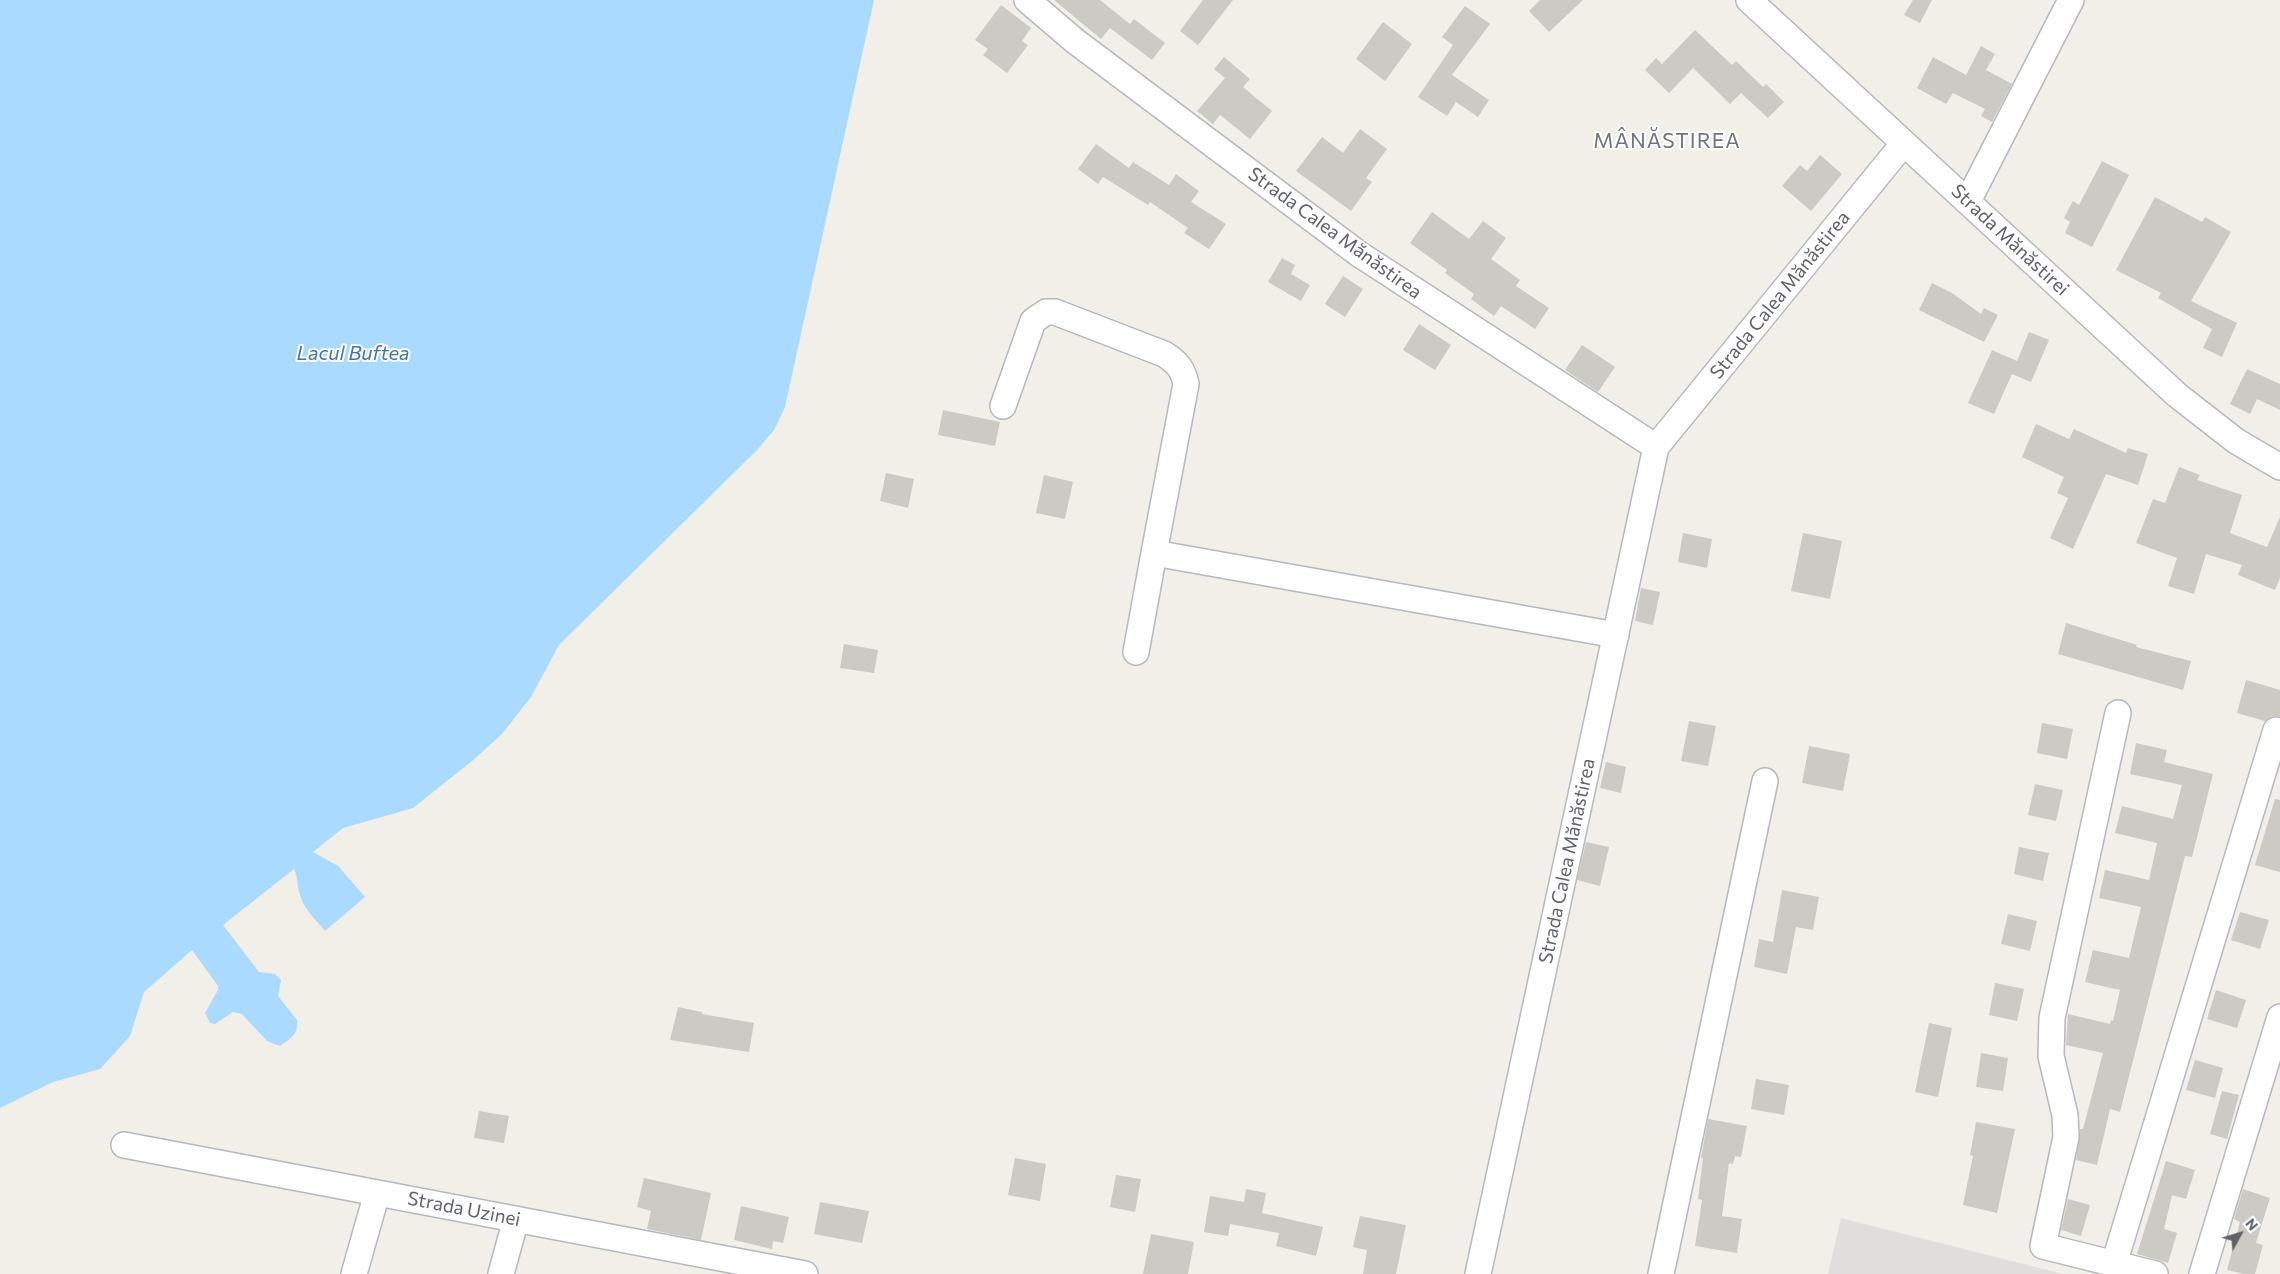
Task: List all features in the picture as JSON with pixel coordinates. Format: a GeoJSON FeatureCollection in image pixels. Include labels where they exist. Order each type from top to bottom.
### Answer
{"type":"FeatureCollection","features":[{"type":"Feature","properties":{"kind":"street","name":"Strada Calea Mănăstirea"},"geometry":{"type":"LineString","coordinates":[[1027,0],[1076,41],[1359,254],[1656,447]]}},
{"type":"Feature","properties":{"kind":"street","name":"Strada Mănăstirei"},"geometry":{"type":"LineString","coordinates":[[1749,0],[2192,407],[2236,441],[2280,466]]}},
{"type":"Feature","properties":{"kind":"street"},"geometry":{"type":"LineString","coordinates":[[1968,201],[2071,0]]}},
{"type":"Feature","properties":{"kind":"street","name":"Strada Calea Mănăstirea"},"geometry":{"type":"LineString","coordinates":[[1478,1274],[1656,447],[1904,143]]}},
{"type":"Feature","properties":{"kind":"street"},"geometry":{"type":"LineString","coordinates":[[1003,406],[1028,330],[1033,321],[1046,312],[1055,312],[1164,354],[1176,362],[1184,372],[1186,384],[1136,652]]}},
{"type":"Feature","properties":{"kind":"street"},"geometry":{"type":"LineString","coordinates":[[1154,554],[1616,635]]}},
{"type":"Feature","properties":{"kind":"street"},"geometry":{"type":"LineString","coordinates":[[2118,714],[2052,1018],[2051,1056],[2065,1115],[2066,1136],[2043,1246],[2150,1273]]}},
{"type":"Feature","properties":{"kind":"street"},"geometry":{"type":"LineString","coordinates":[[2114,1264],[2276,730]]}},
{"type":"Feature","properties":{"kind":"street"},"geometry":{"type":"LineString","coordinates":[[1660,1274],[1764,781]]}},
{"type":"Feature","properties":{"kind":"street"},"geometry":{"type":"LineString","coordinates":[[2202,1274],[2280,1017]]}},
{"type":"Feature","properties":{"kind":"street","name":"Strada Uzinei"},"geometry":{"type":"LineString","coordinates":[[124,1145],[805,1274]]}},
{"type":"Feature","properties":{"kind":"street"},"geometry":{"type":"LineString","coordinates":[[354,1274],[377,1193]]}},
{"type":"Feature","properties":{"kind":"street"},"geometry":{"type":"LineString","coordinates":[[501,1274],[516,1219]]}},
{"type":"Feature","properties":{"kind":"shaded area"},"geometry":{"type":"Polygon","coordinates":[[[1841,1218],[2063,1274],[1828,1274],[1841,1218]]]}},
{"type":"Feature","properties":{"kind":"water","name":"Lacul Buftea"},"geometry":{"type":"Polygon","coordinates":[[[0,0],[874,0],[785,407],[774,430],[758,449],[559,645],[531,697],[502,734],[472,761],[413,808],[343,828],[313,852],[338,866],[365,897],[325,931],[304,905],[294,869],[223,925],[259,972],[275,974],[281,980],[278,996],[297,1020],[297,1029],[290,1038],[280,1046],[267,1041],[242,1014],[233,1012],[215,1024],[210,1023],[205,1013],[218,990],[218,986],[192,950],[144,992],[130,1036],[100,1069],[53,1082],[0,1108],[0,0]]]}},
{"type":"Feature","properties":{"kind":"building"},"geometry":{"type":"Polygon","coordinates":[[[1054,0],[1100,0],[1130,24],[1134,19],[1165,43],[1152,60],[1110,28],[1101,39],[1054,0]]]}},
{"type":"Feature","properties":{"kind":"building"},"geometry":{"type":"Polygon","coordinates":[[[1203,0],[1233,0],[1198,45],[1180,31],[1203,0]]]}},
{"type":"Feature","properties":{"kind":"building"},"geometry":{"type":"Polygon","coordinates":[[[1540,0],[1583,0],[1549,32],[1529,11],[1540,0]]]}},
{"type":"Feature","properties":{"kind":"building"},"geometry":{"type":"Polygon","coordinates":[[[1913,0],[1932,0],[1920,23],[1904,15],[1913,0]]]}},
{"type":"Feature","properties":{"kind":"building"},"geometry":{"type":"Polygon","coordinates":[[[1001,5],[1031,28],[1022,41],[1028,45],[1007,73],[983,55],[988,49],[975,40],[1001,5]]]}},
{"type":"Feature","properties":{"kind":"building"},"geometry":{"type":"Polygon","coordinates":[[[1465,6],[1490,24],[1452,75],[1489,100],[1478,117],[1456,102],[1447,116],[1418,97],[1453,45],[1442,37],[1465,6]]]}},
{"type":"Feature","properties":{"kind":"building"},"geometry":{"type":"Polygon","coordinates":[[[1383,22],[1412,44],[1385,81],[1356,59],[1383,22]]]}},
{"type":"Feature","properties":{"kind":"building"},"geometry":{"type":"Polygon","coordinates":[[[1695,30],[1732,65],[1736,61],[1763,87],[1766,84],[1784,102],[1768,118],[1741,93],[1730,104],[1693,68],[1669,93],[1645,70],[1656,58],[1662,64],[1695,30]]]}},
{"type":"Feature","properties":{"kind":"building"},"geometry":{"type":"Polygon","coordinates":[[[1981,46],[1995,54],[1986,70],[2012,84],[1992,122],[1981,116],[1985,109],[1953,93],[1946,104],[1917,88],[1933,57],[1966,75],[1981,46]]]}},
{"type":"Feature","properties":{"kind":"building"},"geometry":{"type":"Polygon","coordinates":[[[1224,57],[1250,79],[1243,87],[1272,111],[1250,139],[1220,115],[1213,124],[1197,111],[1225,78],[1214,69],[1224,57]]]}},
{"type":"Feature","properties":{"kind":"building"},"geometry":{"type":"Polygon","coordinates":[[[1360,129],[1387,149],[1366,178],[1372,182],[1351,211],[1296,171],[1322,137],[1343,153],[1360,129]]]}},
{"type":"Feature","properties":{"kind":"building"},"geometry":{"type":"Polygon","coordinates":[[[1096,144],[1129,168],[1133,162],[1169,185],[1176,174],[1199,191],[1191,202],[1226,224],[1209,249],[1184,233],[1188,228],[1150,202],[1148,205],[1103,177],[1098,184],[1078,169],[1096,144]]]}},
{"type":"Feature","properties":{"kind":"building"},"geometry":{"type":"Polygon","coordinates":[[[1820,155],[1842,174],[1811,211],[1782,186],[1800,165],[1807,171],[1820,155]]]}},
{"type":"Feature","properties":{"kind":"building"},"geometry":{"type":"Polygon","coordinates":[[[2102,161],[2129,175],[2092,247],[2065,233],[2070,222],[2064,218],[2073,201],[2079,205],[2102,161]]]}},
{"type":"Feature","properties":{"kind":"building"},"geometry":{"type":"Polygon","coordinates":[[[2155,197],[2202,222],[2205,217],[2231,232],[2191,301],[2237,323],[2222,357],[2203,348],[2212,329],[2158,298],[2161,293],[2116,270],[2155,197]]]}},
{"type":"Feature","properties":{"kind":"building"},"geometry":{"type":"Polygon","coordinates":[[[1432,212],[1469,239],[1483,221],[1506,238],[1491,259],[1520,280],[1516,286],[1549,308],[1535,329],[1501,306],[1494,316],[1471,299],[1474,294],[1445,273],[1447,270],[1410,243],[1432,212]]]}},
{"type":"Feature","properties":{"kind":"building"},"geometry":{"type":"Polygon","coordinates":[[[1282,258],[1295,265],[1291,274],[1310,285],[1301,301],[1268,282],[1282,258]]]}},
{"type":"Feature","properties":{"kind":"building"},"geometry":{"type":"Polygon","coordinates":[[[1343,276],[1363,289],[1345,317],[1325,304],[1343,276]]]}},
{"type":"Feature","properties":{"kind":"building"},"geometry":{"type":"Polygon","coordinates":[[[1932,283],[1952,293],[1981,314],[1984,308],[1998,315],[1984,342],[1919,310],[1932,283]]]}},
{"type":"Feature","properties":{"kind":"building"},"geometry":{"type":"Polygon","coordinates":[[[1419,324],[1451,345],[1435,370],[1403,350],[1419,324]]]}},
{"type":"Feature","properties":{"kind":"building"},"geometry":{"type":"Polygon","coordinates":[[[2029,332],[2049,340],[2031,382],[2012,374],[1994,414],[1968,403],[1992,350],[2017,361],[2029,332]]]}},
{"type":"Feature","properties":{"kind":"building"},"geometry":{"type":"Polygon","coordinates":[[[1582,345],[1615,367],[1598,392],[1565,370],[1582,345]]]}},
{"type":"Feature","properties":{"kind":"building"},"geometry":{"type":"Polygon","coordinates":[[[2247,369],[2280,384],[2280,410],[2257,399],[2250,414],[2230,404],[2247,369]]]}},
{"type":"Feature","properties":{"kind":"building"},"geometry":{"type":"Polygon","coordinates":[[[943,410],[1000,422],[995,446],[938,435],[943,410]]]}},
{"type":"Feature","properties":{"kind":"building"},"geometry":{"type":"Polygon","coordinates":[[[2036,424],[2069,439],[2074,429],[2126,453],[2128,448],[2148,454],[2138,485],[2106,474],[2073,549],[2050,538],[2068,498],[2057,493],[2064,477],[2022,457],[2036,424]]]}},
{"type":"Feature","properties":{"kind":"building"},"geometry":{"type":"Polygon","coordinates":[[[2179,467],[2200,475],[2197,480],[2242,495],[2230,533],[2267,547],[2280,517],[2280,578],[2275,590],[2238,575],[2242,565],[2206,554],[2194,594],[2168,586],[2177,558],[2136,543],[2153,499],[2165,503],[2179,467]]]}},
{"type":"Feature","properties":{"kind":"building"},"geometry":{"type":"Polygon","coordinates":[[[886,473],[914,479],[908,508],[880,501],[886,473]]]}},
{"type":"Feature","properties":{"kind":"building"},"geometry":{"type":"Polygon","coordinates":[[[1044,475],[1073,482],[1065,519],[1036,513],[1044,475]]]}},
{"type":"Feature","properties":{"kind":"building"},"geometry":{"type":"Polygon","coordinates":[[[1683,533],[1712,539],[1707,568],[1678,562],[1683,533]]]}},
{"type":"Feature","properties":{"kind":"building"},"geometry":{"type":"Polygon","coordinates":[[[1803,533],[1842,541],[1830,599],[1791,591],[1803,533]]]}},
{"type":"Feature","properties":{"kind":"building"},"geometry":{"type":"Polygon","coordinates":[[[1641,588],[1660,592],[1653,625],[1635,621],[1641,588]]]}},
{"type":"Feature","properties":{"kind":"building"},"geometry":{"type":"Polygon","coordinates":[[[2066,623],[2137,645],[2136,647],[2191,661],[2183,690],[2058,654],[2066,623]]]}},
{"type":"Feature","properties":{"kind":"building"},"geometry":{"type":"Polygon","coordinates":[[[844,644],[878,650],[874,673],[840,668],[844,644]]]}},
{"type":"Feature","properties":{"kind":"building"},"geometry":{"type":"Polygon","coordinates":[[[2246,680],[2280,690],[2280,716],[2272,716],[2265,721],[2237,713],[2246,680]]]}},
{"type":"Feature","properties":{"kind":"building"},"geometry":{"type":"Polygon","coordinates":[[[1689,721],[1716,726],[1708,766],[1681,761],[1689,721]]]}},
{"type":"Feature","properties":{"kind":"building"},"geometry":{"type":"Polygon","coordinates":[[[2042,723],[2073,729],[2067,759],[2037,753],[2042,723]]]}},
{"type":"Feature","properties":{"kind":"building"},"geometry":{"type":"Polygon","coordinates":[[[2136,743],[2167,750],[2164,762],[2213,774],[2192,857],[2185,856],[2120,1112],[2110,1109],[2097,1165],[2076,1160],[2080,1129],[2083,1129],[2103,1053],[2066,1045],[2068,1014],[2110,1024],[2111,1020],[2113,1021],[2120,990],[2085,982],[2093,950],[2129,958],[2141,907],[2099,898],[2105,870],[2149,880],[2157,843],[2115,833],[2122,806],[2173,819],[2182,785],[2130,774],[2136,743]]]}},
{"type":"Feature","properties":{"kind":"building"},"geometry":{"type":"Polygon","coordinates":[[[1809,746],[1850,754],[1843,791],[1802,783],[1809,746]]]}},
{"type":"Feature","properties":{"kind":"building"},"geometry":{"type":"Polygon","coordinates":[[[1606,762],[1626,767],[1621,793],[1600,788],[1606,762]]]}},
{"type":"Feature","properties":{"kind":"building"},"geometry":{"type":"Polygon","coordinates":[[[2035,784],[2063,790],[2056,821],[2028,815],[2035,784]]]}},
{"type":"Feature","properties":{"kind":"building"},"geometry":{"type":"Polygon","coordinates":[[[2275,799],[2280,800],[2280,872],[2255,865],[2275,799]]]}},
{"type":"Feature","properties":{"kind":"building"},"geometry":{"type":"Polygon","coordinates":[[[1586,842],[1609,847],[1600,886],[1577,880],[1586,842]]]}},
{"type":"Feature","properties":{"kind":"building"},"geometry":{"type":"Polygon","coordinates":[[[2019,847],[2049,853],[2043,881],[2014,874],[2019,847]]]}},
{"type":"Feature","properties":{"kind":"building"},"geometry":{"type":"Polygon","coordinates":[[[1782,890],[1819,897],[1813,930],[1796,927],[1787,974],[1754,967],[1759,939],[1773,942],[1782,890]]]}},
{"type":"Feature","properties":{"kind":"building"},"geometry":{"type":"Polygon","coordinates":[[[2240,912],[2269,920],[2260,949],[2231,940],[2240,912]]]}},
{"type":"Feature","properties":{"kind":"building"},"geometry":{"type":"Polygon","coordinates":[[[2008,914],[2037,921],[2030,951],[2001,944],[2008,914]]]}},
{"type":"Feature","properties":{"kind":"building"},"geometry":{"type":"Polygon","coordinates":[[[1995,983],[2024,989],[2017,1021],[1989,1015],[1995,983]]]}},
{"type":"Feature","properties":{"kind":"building"},"geometry":{"type":"Polygon","coordinates":[[[2216,990],[2246,1000],[2237,1028],[2207,1019],[2216,990]]]}},
{"type":"Feature","properties":{"kind":"building"},"geometry":{"type":"Polygon","coordinates":[[[678,1007],[702,1012],[702,1014],[754,1023],[749,1052],[670,1040],[678,1007]]]}},
{"type":"Feature","properties":{"kind":"building"},"geometry":{"type":"Polygon","coordinates":[[[1929,1023],[1952,1028],[1938,1097],[1915,1092],[1929,1023]]]}},
{"type":"Feature","properties":{"kind":"building"},"geometry":{"type":"Polygon","coordinates":[[[1981,1053],[2008,1058],[2003,1091],[1976,1087],[1981,1053]]]}},
{"type":"Feature","properties":{"kind":"building"},"geometry":{"type":"Polygon","coordinates":[[[2195,1060],[2223,1068],[2215,1098],[2186,1090],[2195,1060]]]}},
{"type":"Feature","properties":{"kind":"building"},"geometry":{"type":"Polygon","coordinates":[[[1756,1079],[1789,1085],[1784,1115],[1751,1109],[1756,1079]]]}},
{"type":"Feature","properties":{"kind":"building"},"geometry":{"type":"Polygon","coordinates":[[[2222,1091],[2239,1095],[2227,1139],[2210,1134],[2222,1091]]]}},
{"type":"Feature","properties":{"kind":"building"},"geometry":{"type":"Polygon","coordinates":[[[479,1111],[509,1116],[504,1143],[474,1138],[479,1111]]]}},
{"type":"Feature","properties":{"kind":"building"},"geometry":{"type":"Polygon","coordinates":[[[1708,1119],[1747,1126],[1741,1157],[1735,1156],[1733,1164],[1729,1163],[1722,1216],[1742,1219],[1737,1253],[1695,1246],[1702,1200],[1698,1199],[1703,1158],[1701,1158],[1708,1119]]]}},
{"type":"Feature","properties":{"kind":"building"},"geometry":{"type":"Polygon","coordinates":[[[1976,1122],[2015,1129],[1997,1213],[1963,1205],[1973,1156],[1970,1155],[1976,1122]]]}},
{"type":"Feature","properties":{"kind":"building"},"geometry":{"type":"Polygon","coordinates":[[[1015,1158],[1046,1164],[1040,1201],[1008,1195],[1015,1158]]]}},
{"type":"Feature","properties":{"kind":"building"},"geometry":{"type":"Polygon","coordinates":[[[2166,1161],[2195,1170],[2186,1199],[2172,1195],[2164,1229],[2177,1233],[2168,1263],[2137,1254],[2166,1161]]]}},
{"type":"Feature","properties":{"kind":"building"},"geometry":{"type":"Polygon","coordinates":[[[1116,1175],[1141,1179],[1135,1212],[1110,1207],[1116,1175]]]}},
{"type":"Feature","properties":{"kind":"building"},"geometry":{"type":"Polygon","coordinates":[[[644,1178],[711,1193],[701,1240],[647,1229],[651,1211],[637,1207],[644,1178]]]}},
{"type":"Feature","properties":{"kind":"building"},"geometry":{"type":"Polygon","coordinates":[[[1246,1189],[1266,1193],[1262,1213],[1323,1227],[1316,1256],[1276,1246],[1279,1233],[1230,1224],[1228,1236],[1204,1232],[1210,1196],[1244,1202],[1246,1189]]]}},
{"type":"Feature","properties":{"kind":"building"},"geometry":{"type":"Polygon","coordinates":[[[2243,1189],[2270,1198],[2256,1243],[2263,1245],[2255,1274],[2244,1274],[2227,1270],[2240,1222],[2234,1219],[2243,1189]]]}},
{"type":"Feature","properties":{"kind":"building"},"geometry":{"type":"Polygon","coordinates":[[[2068,1199],[2090,1205],[2081,1236],[2061,1230],[2068,1199]]]}},
{"type":"Feature","properties":{"kind":"building"},"geometry":{"type":"Polygon","coordinates":[[[820,1202],[869,1211],[862,1243],[814,1234],[820,1202]]]}},
{"type":"Feature","properties":{"kind":"building"},"geometry":{"type":"Polygon","coordinates":[[[741,1206],[789,1217],[783,1243],[773,1241],[772,1249],[734,1240],[741,1206]]]}},
{"type":"Feature","properties":{"kind":"building"},"geometry":{"type":"Polygon","coordinates":[[[1360,1216],[1406,1225],[1396,1274],[1363,1274],[1367,1250],[1353,1247],[1360,1216]]]}},
{"type":"Feature","properties":{"kind":"building"},"geometry":{"type":"Polygon","coordinates":[[[1151,1234],[1194,1242],[1188,1274],[1143,1274],[1151,1234]]]}},
{"type":"Feature","properties":{"kind":"district","name":"MÂNĂSTIREA"},"geometry":{"type":"Point","coordinates":[1667,141]}}]}
